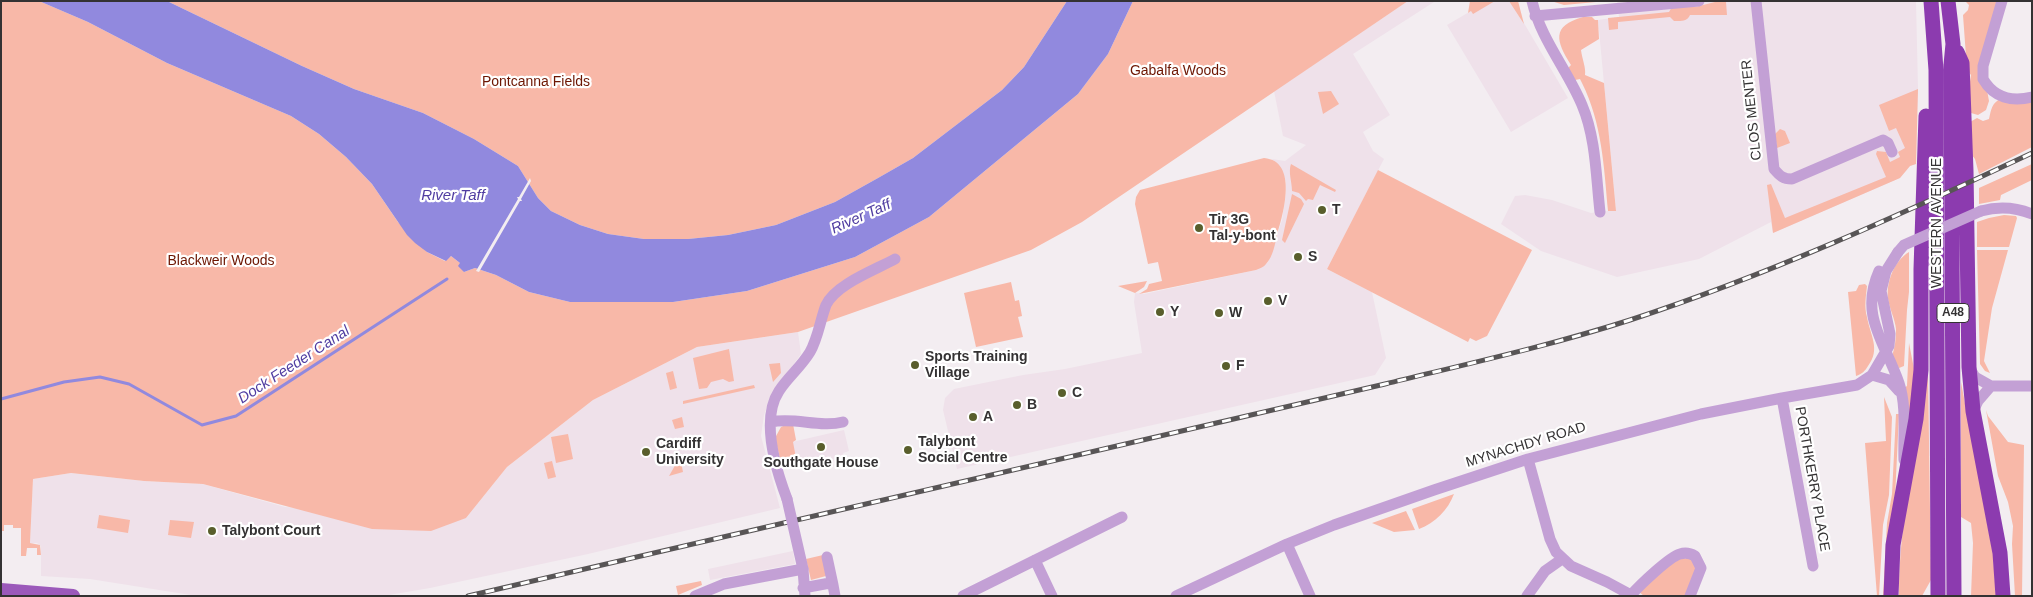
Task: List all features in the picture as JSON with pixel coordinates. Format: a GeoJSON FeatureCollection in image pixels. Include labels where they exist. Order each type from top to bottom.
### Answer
{"type":"FeatureCollection","features":[{"type":"Feature","properties":{"kind":"highway","name":"WESTERN AVENUE"},"geometry":{"type":"LineString","coordinates":[[1949,2],[1953,44],[1951,65],[1954,596]]}},
{"type":"Feature","properties":{"kind":"highway","name":"WESTERN AVENUE"},"geometry":{"type":"LineString","coordinates":[[1932,6],[1936,86],[1938,596]]}},
{"type":"Feature","properties":{"kind":"highway"},"geometry":{"type":"LineString","coordinates":[[1891,596],[1893,545],[1916,419],[1921,370],[1926,31],[1932,6]]}},
{"type":"Feature","properties":{"kind":"highway"},"geometry":{"type":"LineString","coordinates":[[1953,44],[1962,63],[1966,134],[1968,367],[1973,411],[1997,534],[2003,596]]}},
{"type":"Feature","properties":{"kind":"main road"},"geometry":{"type":"LineString","coordinates":[[1,590],[72,596]]}},
{"type":"Feature","properties":{"kind":"street"},"geometry":{"type":"LineString","coordinates":[[1532,1],[1535,16],[1549,46],[1583,108],[1592,143],[1600,212]]}},
{"type":"Feature","properties":{"kind":"street"},"geometry":{"type":"LineString","coordinates":[[1535,16],[1699,1]]}},
{"type":"Feature","properties":{"kind":"street","name":"CLOS MENTER"},"geometry":{"type":"LineString","coordinates":[[1756,1],[1774,168],[1779,174],[1784,179],[1792,179],[1883,140],[1888,144],[1892,152]]}},
{"type":"Feature","properties":{"kind":"street"},"geometry":{"type":"LineString","coordinates":[[2002,1],[1982,76],[1988,86],[2005,99],[2022,100],[2032,97]]}},
{"type":"Feature","properties":{"kind":"street"},"geometry":{"type":"LineString","coordinates":[[1904,481],[1903,406],[1900,385],[1885,352],[1872,315],[1872,291],[1880,270],[1886,260],[1898,252],[1904,245],[1981,211],[2011,208],[2032,214]]}},
{"type":"Feature","properties":{"kind":"street"},"geometry":{"type":"LineString","coordinates":[[834,590],[826,583],[804,592],[803,569],[787,499],[770,442],[774,400],[813,346],[829,299],[838,290],[895,259]]}},
{"type":"Feature","properties":{"kind":"street"},"geometry":{"type":"LineString","coordinates":[[1885,352],[1872,375],[1889,380],[1900,392]]}},
{"type":"Feature","properties":{"kind":"street"},"geometry":{"type":"LineString","coordinates":[[1968,367],[1975,377],[1992,386],[2032,386]]}},
{"type":"Feature","properties":{"kind":"street","name":"MYNACHDY ROAD"},"geometry":{"type":"LineString","coordinates":[[1176,596],[1287,544],[1362,514],[1528,459],[1640,428],[1782,398],[1853,387],[1864,382],[1872,375]]}},
{"type":"Feature","properties":{"kind":"street"},"geometry":{"type":"LineString","coordinates":[[1973,411],[1978,401],[1992,386]]}},
{"type":"Feature","properties":{"kind":"street","name":"PORTHKERRY PLACE"},"geometry":{"type":"LineString","coordinates":[[1782,398],[1813,566]]}},
{"type":"Feature","properties":{"kind":"street"},"geometry":{"type":"LineString","coordinates":[[772,422],[788,420],[828,423],[843,422]]}},
{"type":"Feature","properties":{"kind":"street"},"geometry":{"type":"LineString","coordinates":[[1528,459],[1552,546],[1562,559],[1571,566],[1632,595],[1668,562],[1676,556],[1686,553],[1696,556],[1702,568],[1690,596]]}},
{"type":"Feature","properties":{"kind":"street"},"geometry":{"type":"LineString","coordinates":[[963,596],[1122,517]]}},
{"type":"Feature","properties":{"kind":"street"},"geometry":{"type":"LineString","coordinates":[[1287,544],[1310,596]]}},
{"type":"Feature","properties":{"kind":"street"},"geometry":{"type":"LineString","coordinates":[[827,557],[834,590]]}},
{"type":"Feature","properties":{"kind":"street"},"geometry":{"type":"LineString","coordinates":[[1527,596],[1546,571],[1562,559]]}},
{"type":"Feature","properties":{"kind":"street"},"geometry":{"type":"LineString","coordinates":[[1035,560],[1052,596]]}},
{"type":"Feature","properties":{"kind":"street"},"geometry":{"type":"LineString","coordinates":[[697,595],[724,584],[803,569]]}},
{"type":"Feature","properties":{"kind":"shaded area"},"geometry":{"type":"Polygon","coordinates":[[[1408,1],[1434,2],[1353,54],[1390,115],[1363,132],[1373,151],[1384,159],[1327,269],[1372,292],[1386,358],[1375,375],[957,469],[943,410],[945,398],[954,389],[1142,353],[1134,302],[1135,293],[1144,294],[1256,270],[1268,262],[1282,220],[1286,192],[1283,172],[1272,159],[1285,161],[1306,145],[1283,136],[1274,91],[1408,1]]]}},
{"type":"Feature","properties":{"kind":"shaded area"},"geometry":{"type":"Polygon","coordinates":[[[1488,1],[1511,1],[1568,98],[1511,132],[1447,25],[1488,1]]]}},
{"type":"Feature","properties":{"kind":"shaded area"},"geometry":{"type":"Polygon","coordinates":[[[1617,1],[1916,1],[1918,89],[1916,164],[1910,166],[1900,178],[1773,233],[1771,222],[1699,259],[1617,277],[1541,251],[1501,224],[1515,196],[1525,195],[1552,200],[1591,213],[1616,210],[1598,20],[1619,17],[1617,1]]]}},
{"type":"Feature","properties":{"kind":"shaded area","name":"Cardiff University"},"geometry":{"type":"Polygon","coordinates":[[[798,332],[801,354],[771,396],[764,415],[761,436],[780,508],[588,554],[430,588],[383,596],[197,596],[90,579],[41,576],[41,546],[37,543],[30,543],[33,479],[71,473],[144,481],[203,484],[285,507],[466,518],[507,467],[593,400],[697,347],[798,332]]]}},
{"type":"Feature","properties":{"kind":"shaded area","name":"Southgate House"},"geometry":{"type":"Polygon","coordinates":[[[844,430],[849,451],[843,453],[846,463],[833,466],[831,456],[797,463],[792,442],[844,430]]]}},
{"type":"Feature","properties":{"kind":"shaded area"},"geometry":{"type":"Polygon","coordinates":[[[793,551],[795,564],[710,580],[708,569],[793,551]]]}},
{"type":"Feature","properties":{"kind":"green space","name":"Blackweir Woods"},"geometry":{"type":"Polygon","coordinates":[[[1,1],[39,1],[88,22],[167,63],[291,116],[319,134],[346,157],[372,184],[398,222],[427,252],[445,261],[451,256],[460,263],[464,272],[475,268],[496,275],[529,292],[570,302],[673,302],[747,291],[855,257],[929,217],[1078,94],[1108,54],[1133,1],[1408,1],[1082,222],[1031,250],[798,332],[697,347],[593,400],[507,467],[466,518],[431,531],[372,529],[203,484],[144,481],[71,473],[33,479],[30,543],[40,545],[41,555],[37,555],[37,548],[27,548],[26,556],[21,556],[21,528],[13,528],[13,525],[4,525],[4,531],[1,531],[1,1]]]}},
{"type":"Feature","properties":{"kind":"green space","name":"Pontcanna Fields"},"geometry":{"type":"Polygon","coordinates":[[[167,1],[1067,1],[1024,67],[1002,90],[913,158],[878,178],[835,202],[776,225],[728,235],[688,239],[644,239],[608,234],[580,225],[551,211],[538,198],[518,166],[474,139],[423,113],[354,89],[302,66],[167,1]]]}},
{"type":"Feature","properties":{"kind":"green space"},"geometry":{"type":"Polygon","coordinates":[[[1470,1],[1495,1],[1473,14],[1471,11],[1468,13],[1470,1]]]}},
{"type":"Feature","properties":{"kind":"green space"},"geometry":{"type":"Polygon","coordinates":[[[1509,1],[1518,1],[1524,24],[1509,1]]]}},
{"type":"Feature","properties":{"kind":"green space"},"geometry":{"type":"Polygon","coordinates":[[[1551,1],[1596,1],[1596,2],[1564,5],[1551,1]]]}},
{"type":"Feature","properties":{"kind":"green space"},"geometry":{"type":"Polygon","coordinates":[[[1964,1],[1999,1],[1988,38],[1987,90],[1989,101],[1986,110],[1978,115],[1971,113],[1969,88],[1971,75],[1967,70],[1963,15],[1968,10],[1969,5],[1964,1]]]}},
{"type":"Feature","properties":{"kind":"green space"},"geometry":{"type":"Polygon","coordinates":[[[1715,2],[1726,2],[1727,15],[1690,15],[1687,19],[1681,21],[1674,21],[1670,17],[1618,22],[1618,29],[1609,30],[1608,18],[1669,12],[1672,7],[1695,7],[1715,2]]]}},
{"type":"Feature","properties":{"kind":"green space"},"geometry":{"type":"Polygon","coordinates":[[[1583,17],[1592,17],[1598,20],[1599,39],[1581,50],[1585,75],[1604,83],[1616,211],[1608,211],[1601,146],[1589,98],[1580,79],[1575,80],[1568,68],[1571,65],[1560,42],[1559,35],[1561,30],[1566,25],[1583,17]]]}},
{"type":"Feature","properties":{"kind":"green space"},"geometry":{"type":"Polygon","coordinates":[[[1918,89],[1916,164],[1910,166],[1900,178],[1773,233],[1767,185],[1771,184],[1785,218],[1886,177],[1876,154],[1877,151],[1886,152],[1890,162],[1900,157],[1898,152],[1905,148],[1896,128],[1889,131],[1879,105],[1918,89]]]}},
{"type":"Feature","properties":{"kind":"green space"},"geometry":{"type":"Polygon","coordinates":[[[1331,91],[1339,104],[1323,114],[1318,92],[1331,91]]]}},
{"type":"Feature","properties":{"kind":"green space"},"geometry":{"type":"Polygon","coordinates":[[[2001,99],[2032,100],[2032,147],[1979,174],[1975,159],[1971,154],[1970,122],[1977,118],[1983,121],[1989,119],[1994,104],[2001,99]]]}},
{"type":"Feature","properties":{"kind":"green space"},"geometry":{"type":"Polygon","coordinates":[[[1780,129],[1785,131],[1790,143],[1777,148],[1775,134],[1780,129]]]}},
{"type":"Feature","properties":{"kind":"green space"},"geometry":{"type":"Polygon","coordinates":[[[1264,158],[1275,161],[1282,168],[1286,190],[1285,203],[1274,246],[1270,258],[1265,265],[1256,270],[1139,294],[1147,289],[1149,284],[1162,281],[1158,262],[1148,264],[1135,204],[1140,190],[1264,158]]]}},
{"type":"Feature","properties":{"kind":"green space"},"geometry":{"type":"Polygon","coordinates":[[[1291,164],[1336,190],[1335,192],[1320,185],[1313,200],[1308,199],[1306,201],[1299,193],[1292,191],[1291,164]]]}},
{"type":"Feature","properties":{"kind":"green space"},"geometry":{"type":"Polygon","coordinates":[[[2032,164],[2032,180],[2001,195],[2000,200],[1979,204],[1979,188],[2032,164]]]}},
{"type":"Feature","properties":{"kind":"green space"},"geometry":{"type":"Polygon","coordinates":[[[1378,170],[1532,250],[1487,336],[1476,341],[1470,338],[1468,342],[1327,269],[1378,170]]]}},
{"type":"Feature","properties":{"kind":"green space"},"geometry":{"type":"Polygon","coordinates":[[[1292,194],[1301,199],[1304,204],[1285,243],[1282,240],[1292,194]]]}},
{"type":"Feature","properties":{"kind":"green space"},"geometry":{"type":"Polygon","coordinates":[[[2004,215],[2016,216],[2017,218],[2009,247],[1977,247],[1977,222],[2004,215]]]}},
{"type":"Feature","properties":{"kind":"green space"},"geometry":{"type":"Polygon","coordinates":[[[1977,250],[2008,250],[1992,308],[1984,361],[1990,373],[1985,371],[1980,364],[1977,250]]]}},
{"type":"Feature","properties":{"kind":"green space"},"geometry":{"type":"Polygon","coordinates":[[[1909,252],[1909,292],[1904,366],[1899,368],[1892,356],[1896,329],[1888,299],[1888,286],[1895,266],[1909,252]]]}},
{"type":"Feature","properties":{"kind":"green space"},"geometry":{"type":"Polygon","coordinates":[[[1147,281],[1144,287],[1135,293],[1118,286],[1147,281]]]}},
{"type":"Feature","properties":{"kind":"green space"},"geometry":{"type":"Polygon","coordinates":[[[1011,282],[1015,301],[1019,300],[1022,316],[1018,317],[1023,337],[976,347],[964,293],[1011,282]]]}},
{"type":"Feature","properties":{"kind":"green space"},"geometry":{"type":"Polygon","coordinates":[[[1865,284],[1867,286],[1866,309],[1868,324],[1874,342],[1874,354],[1866,369],[1856,376],[1848,292],[1856,291],[1859,285],[1865,284]]]}},
{"type":"Feature","properties":{"kind":"green space"},"geometry":{"type":"Polygon","coordinates":[[[1909,343],[1915,374],[1909,419],[1904,388],[1907,386],[1909,343]]]}},
{"type":"Feature","properties":{"kind":"green space"},"geometry":{"type":"Polygon","coordinates":[[[729,349],[734,381],[729,382],[723,379],[711,382],[707,388],[699,389],[693,358],[729,349]]]}},
{"type":"Feature","properties":{"kind":"green space"},"geometry":{"type":"Polygon","coordinates":[[[780,363],[781,373],[773,382],[769,364],[780,363]]]}},
{"type":"Feature","properties":{"kind":"green space"},"geometry":{"type":"Polygon","coordinates":[[[673,371],[677,388],[670,390],[666,373],[673,371]]]}},
{"type":"Feature","properties":{"kind":"green space"},"geometry":{"type":"Polygon","coordinates":[[[1928,371],[1931,580],[1922,596],[1899,596],[1905,511],[1928,371]]]}},
{"type":"Feature","properties":{"kind":"green space"},"geometry":{"type":"Polygon","coordinates":[[[1961,382],[1993,554],[1996,596],[1971,596],[1973,543],[1971,523],[1961,517],[1961,382]]]}},
{"type":"Feature","properties":{"kind":"green space"},"geometry":{"type":"Polygon","coordinates":[[[754,385],[755,388],[683,404],[683,401],[754,385]]]}},
{"type":"Feature","properties":{"kind":"green space"},"geometry":{"type":"Polygon","coordinates":[[[1884,397],[1892,417],[1889,495],[1883,525],[1879,596],[1877,596],[1865,443],[1886,441],[1884,397]]]}},
{"type":"Feature","properties":{"kind":"green space"},"geometry":{"type":"Polygon","coordinates":[[[1986,410],[1988,416],[2008,442],[2024,445],[2022,596],[2015,596],[2012,544],[2013,526],[2008,502],[1998,476],[1986,410]]]}},
{"type":"Feature","properties":{"kind":"green space"},"geometry":{"type":"Polygon","coordinates":[[[1896,414],[1899,414],[1895,498],[1886,596],[1883,596],[1887,523],[1892,494],[1896,414]]]}},
{"type":"Feature","properties":{"kind":"green space"},"geometry":{"type":"Polygon","coordinates":[[[682,417],[684,427],[675,429],[672,420],[682,417]]]}},
{"type":"Feature","properties":{"kind":"green space"},"geometry":{"type":"Polygon","coordinates":[[[793,424],[796,440],[793,442],[797,463],[781,463],[775,438],[781,427],[793,424]]]}},
{"type":"Feature","properties":{"kind":"green space"},"geometry":{"type":"Polygon","coordinates":[[[568,434],[573,459],[556,463],[551,437],[568,434]]]}},
{"type":"Feature","properties":{"kind":"green space"},"geometry":{"type":"Polygon","coordinates":[[[680,457],[683,472],[669,476],[680,457]]]}},
{"type":"Feature","properties":{"kind":"green space"},"geometry":{"type":"Polygon","coordinates":[[[552,461],[556,477],[548,479],[544,463],[552,461]]]}},
{"type":"Feature","properties":{"kind":"green space"},"geometry":{"type":"Polygon","coordinates":[[[1454,494],[1440,515],[1419,529],[1412,509],[1454,494]]]}},
{"type":"Feature","properties":{"kind":"green space"},"geometry":{"type":"Polygon","coordinates":[[[1406,511],[1415,530],[1394,532],[1372,523],[1406,511]]]}},
{"type":"Feature","properties":{"kind":"green space"},"geometry":{"type":"Polygon","coordinates":[[[99,515],[130,520],[128,533],[97,528],[99,515]]]}},
{"type":"Feature","properties":{"kind":"green space"},"geometry":{"type":"Polygon","coordinates":[[[170,520],[194,522],[191,538],[168,535],[170,520]]]}},
{"type":"Feature","properties":{"kind":"green space"},"geometry":{"type":"Polygon","coordinates":[[[823,555],[826,576],[811,580],[806,559],[823,555]]]}},
{"type":"Feature","properties":{"kind":"green space"},"geometry":{"type":"Polygon","coordinates":[[[1690,558],[1697,567],[1687,596],[1644,596],[1639,592],[1676,559],[1690,558]]]}},
{"type":"Feature","properties":{"kind":"green space"},"geometry":{"type":"Polygon","coordinates":[[[701,581],[702,585],[678,595],[676,586],[701,581]]]}},
{"type":"Feature","properties":{"kind":"water","name":"River Taff"},"geometry":{"type":"Polygon","coordinates":[[[39,1],[167,1],[302,66],[354,89],[423,113],[474,139],[518,166],[538,198],[551,211],[580,225],[608,234],[644,239],[688,239],[728,235],[776,225],[835,202],[913,158],[1002,90],[1024,67],[1067,1],[1133,1],[1108,54],[1078,94],[929,217],[855,257],[747,291],[673,302],[570,302],[529,292],[496,275],[475,268],[464,272],[458,266],[460,263],[451,256],[446,261],[427,252],[407,235],[372,184],[346,157],[319,134],[291,116],[167,63],[88,22],[39,1]]]}},
{"type":"Feature","properties":{"kind":"pier"},"geometry":{"type":"Polygon","coordinates":[[[530,178],[531,181],[521,199],[522,201],[520,201],[479,272],[476,271],[518,199],[517,197],[519,197],[530,178]]]}},
{"type":"Feature","properties":{"kind":"waterway","name":"Dock Feeder Canal"},"geometry":{"type":"LineString","coordinates":[[1,399],[64,382],[100,377],[129,384],[202,425],[236,416],[447,279]]}},
{"type":"Feature","properties":{"kind":"railway"},"geometry":{"type":"LineString","coordinates":[[468,596],[1385,384],[1569,338],[1630,320],[1783,264],[1933,199],[2032,153]]}},
{"type":"Feature","properties":{"kind":"place","name":"T"},"geometry":{"type":"Point","coordinates":[1322,210]}},
{"type":"Feature","properties":{"kind":"place","name":"Tir 3G Tal-y-bont"},"geometry":{"type":"Point","coordinates":[1199,228]}},
{"type":"Feature","properties":{"kind":"place","name":"S"},"geometry":{"type":"Point","coordinates":[1298,257]}},
{"type":"Feature","properties":{"kind":"place","name":"V"},"geometry":{"type":"Point","coordinates":[1268,301]}},
{"type":"Feature","properties":{"kind":"place","name":"Y"},"geometry":{"type":"Point","coordinates":[1160,312]}},
{"type":"Feature","properties":{"kind":"place","name":"W"},"geometry":{"type":"Point","coordinates":[1219,313]}},
{"type":"Feature","properties":{"kind":"place","name":"Sports Training Village"},"geometry":{"type":"Point","coordinates":[915,365]}},
{"type":"Feature","properties":{"kind":"place","name":"F"},"geometry":{"type":"Point","coordinates":[1226,366]}},
{"type":"Feature","properties":{"kind":"place","name":"C"},"geometry":{"type":"Point","coordinates":[1062,393]}},
{"type":"Feature","properties":{"kind":"place","name":"B"},"geometry":{"type":"Point","coordinates":[1017,405]}},
{"type":"Feature","properties":{"kind":"place","name":"A"},"geometry":{"type":"Point","coordinates":[973,417]}},
{"type":"Feature","properties":{"kind":"place","name":"Southgate House"},"geometry":{"type":"Point","coordinates":[821,447]}},
{"type":"Feature","properties":{"kind":"place","name":"Talybont Social Centre"},"geometry":{"type":"Point","coordinates":[908,450]}},
{"type":"Feature","properties":{"kind":"place","name":"Cardiff University"},"geometry":{"type":"Point","coordinates":[646,452]}},
{"type":"Feature","properties":{"kind":"place","name":"Talybont Court"},"geometry":{"type":"Point","coordinates":[212,531]}},
{"type":"Feature","properties":{"kind":"park label","name":"Gabalfa Woods"},"geometry":{"type":"Point","coordinates":[1178,71]}}]}
